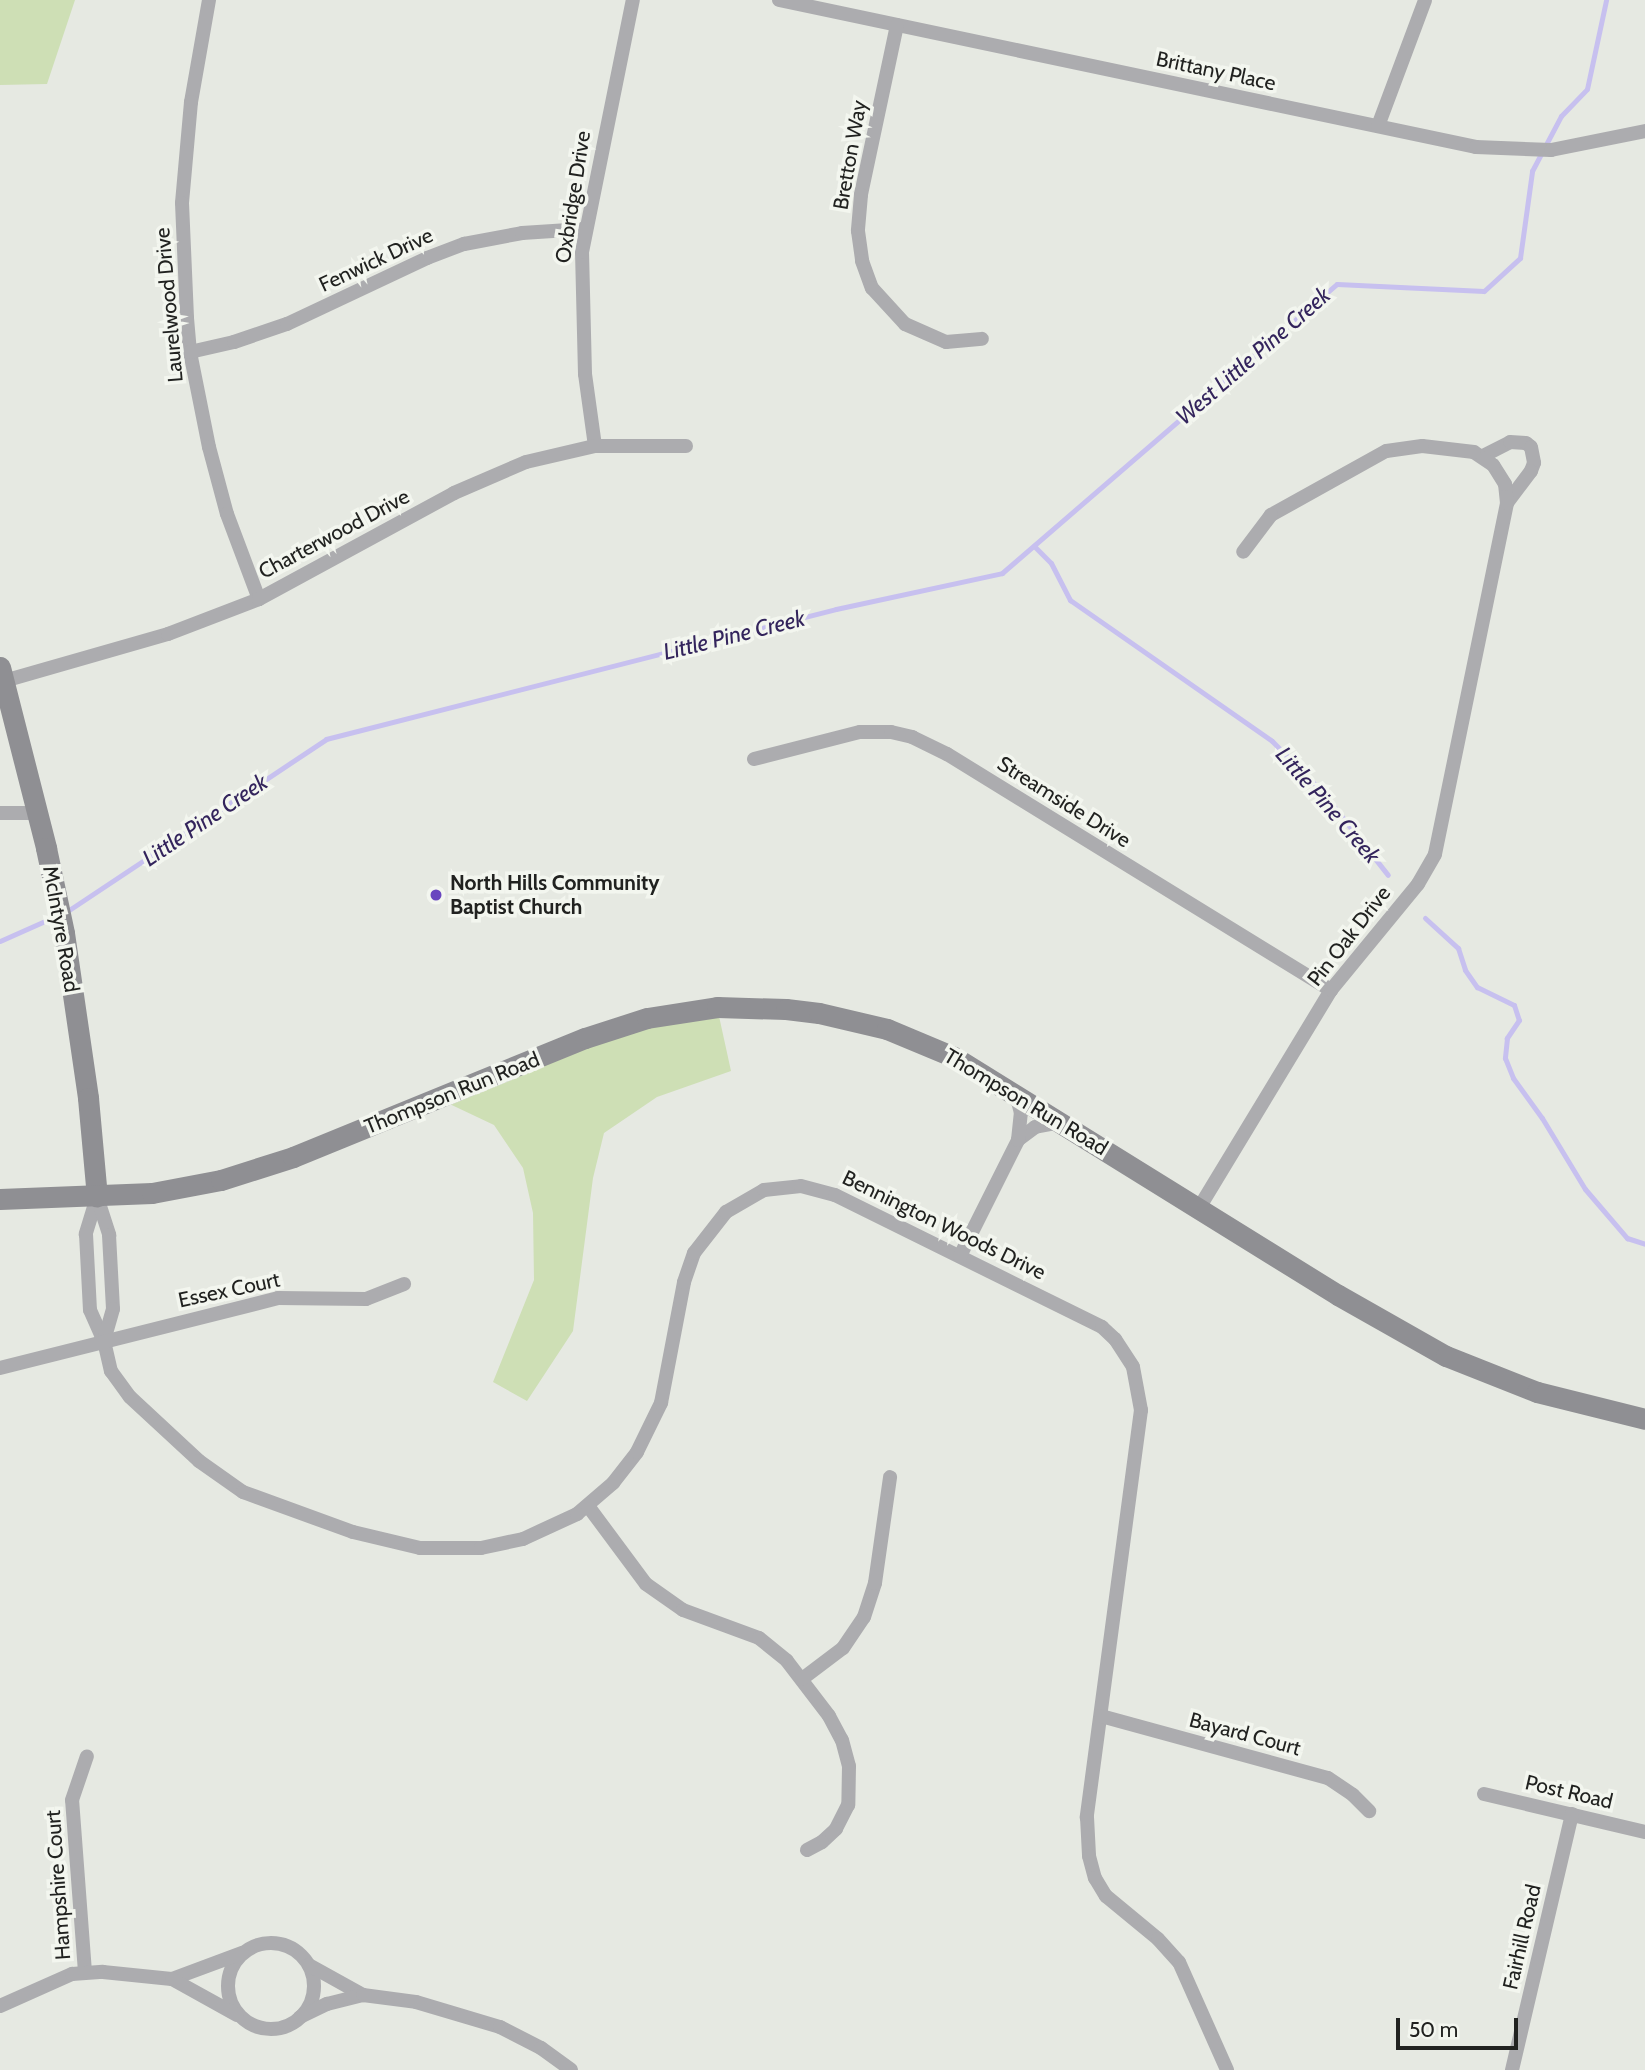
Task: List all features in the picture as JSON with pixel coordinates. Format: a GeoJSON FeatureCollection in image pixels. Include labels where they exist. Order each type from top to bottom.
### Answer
{"type":"FeatureCollection","features":[{"type":"Feature","properties":{"kind":"street","name":"Laurelwood Drive"},"geometry":{"type":"LineString","coordinates":[[209,0],[191,102],[182,203],[183,276],[190,352],[212,461],[227,514],[259,599]]}},
{"type":"Feature","properties":{"kind":"street","name":"Oxbridge Drive"},"geometry":{"type":"LineString","coordinates":[[595,446],[581,320],[584,229],[633,0]]}},
{"type":"Feature","properties":{"kind":"street","name":"Brittany Place"},"geometry":{"type":"LineString","coordinates":[[779,0],[1476,147],[1551,150],[1645,131]]}},
{"type":"Feature","properties":{"kind":"street"},"geometry":{"type":"LineString","coordinates":[[1378,126],[1425,0]]}},
{"type":"Feature","properties":{"kind":"street","name":"Bretton Way"},"geometry":{"type":"LineString","coordinates":[[897,25],[862,195],[858,231],[862,261],[872,288],[905,324],[946,342],[982,339]]}},
{"type":"Feature","properties":{"kind":"street","name":"Fenwick Drive"},"geometry":{"type":"LineString","coordinates":[[190,352],[234,342],[287,324],[427,258],[464,244],[535,232],[584,229]]}},
{"type":"Feature","properties":{"kind":"street","name":"Pin Oak Drive"},"geometry":{"type":"LineString","coordinates":[[1199,1208],[1331,990],[1418,884],[1439,844],[1507,503],[1502,477],[1483,456],[1510,442],[1526,443],[1531,447],[1534,463],[1507,503]]}},
{"type":"Feature","properties":{"kind":"street","name":"Charterwood Drive"},"geometry":{"type":"LineString","coordinates":[[2,674],[157,637],[259,599],[491,476],[547,454],[595,446],[686,446]]}},
{"type":"Feature","properties":{"kind":"street"},"geometry":{"type":"LineString","coordinates":[[1242,552],[1270,515],[1375,455],[1399,448],[1422,446],[1483,456]]}},
{"type":"Feature","properties":{"kind":"street","name":"McIntyre Road"},"geometry":{"type":"LineString","coordinates":[[2,674],[38,813],[64,933],[88,1098],[97,1197],[109,1235],[113,1310],[104,1341]]}},
{"type":"Feature","properties":{"kind":"street","name":"Streamside Drive"},"geometry":{"type":"LineString","coordinates":[[754,759],[872,731],[903,734],[920,740],[1331,990]]}},
{"type":"Feature","properties":{"kind":"street"},"geometry":{"type":"LineString","coordinates":[[0,813],[38,813]]}},
{"type":"Feature","properties":{"kind":"street","name":"Thompson Run Road"},"geometry":{"type":"LineString","coordinates":[[0,1199],[97,1197],[162,1192],[221,1180],[293,1157],[621,1025],[717,1007],[786,1009],[887,1029],[954,1057],[1338,1295],[1446,1356],[1538,1392],[1645,1419]]}},
{"type":"Feature","properties":{"kind":"street"},"geometry":{"type":"LineString","coordinates":[[960,1256],[1018,1140],[1021,1113],[1016,1094]]}},
{"type":"Feature","properties":{"kind":"street"},"geometry":{"type":"LineString","coordinates":[[1018,1140],[1035,1127],[1061,1122]]}},
{"type":"Feature","properties":{"kind":"street","name":"Bennington Woods Drive"},"geometry":{"type":"LineString","coordinates":[[104,1341],[116,1380],[147,1414],[208,1469],[243,1493],[323,1522],[408,1546],[458,1550],[523,1539],[566,1520],[588,1506],[621,1474],[650,1428],[667,1379],[690,1261],[707,1233],[734,1205],[773,1188],[810,1187],[847,1200],[1102,1327],[1121,1347],[1136,1376],[1140,1397],[1139,1428],[1087,1829],[1095,1878],[1117,1907],[1158,1938],[1180,1962],[1227,2070]]}},
{"type":"Feature","properties":{"kind":"street","name":"McIntyre Road"},"geometry":{"type":"LineString","coordinates":[[97,1197],[86,1234],[89,1297],[90,1310],[104,1341]]}},
{"type":"Feature","properties":{"kind":"street","name":"Essex Court"},"geometry":{"type":"LineString","coordinates":[[104,1341],[278,1298],[366,1299],[404,1284]]}},
{"type":"Feature","properties":{"kind":"street"},"geometry":{"type":"LineString","coordinates":[[0,1368],[104,1341]]}},
{"type":"Feature","properties":{"kind":"street"},"geometry":{"type":"LineString","coordinates":[[802,1679],[843,1648],[864,1617],[875,1583],[890,1476]]}},
{"type":"Feature","properties":{"kind":"street"},"geometry":{"type":"LineString","coordinates":[[588,1506],[627,1562],[655,1592],[682,1610],[759,1638],[802,1679],[842,1740],[850,1778],[848,1805],[841,1822],[822,1842],[807,1850]]}},
{"type":"Feature","properties":{"kind":"street","name":"Bayard Court"},"geometry":{"type":"LineString","coordinates":[[1101,1716],[1328,1779],[1353,1795],[1369,1811]]}},
{"type":"Feature","properties":{"kind":"street","name":"Hampshire Court"},"geometry":{"type":"LineString","coordinates":[[85,1972],[72,1800],[88,1756]]}},
{"type":"Feature","properties":{"kind":"street","name":"Post Road"},"geometry":{"type":"LineString","coordinates":[[1484,1794],[1645,1832]]}},
{"type":"Feature","properties":{"kind":"street","name":"Fairhill Road"},"geometry":{"type":"LineString","coordinates":[[1512,2070],[1572,1814]]}},
{"type":"Feature","properties":{"kind":"street"},"geometry":{"type":"LineString","coordinates":[[172,1979],[258,1945],[277,1943],[295,1950],[308,1964],[331,1980],[363,1995],[416,2002],[477,2018],[528,2040],[571,2070]]}},
{"type":"Feature","properties":{"kind":"street"},"geometry":{"type":"LineString","coordinates":[[245,1951],[233,1966],[228,1988],[234,2007],[245,2020]]}},
{"type":"Feature","properties":{"kind":"street"},"geometry":{"type":"LineString","coordinates":[[300,2017],[309,2005],[313,1991],[308,1964]]}},
{"type":"Feature","properties":{"kind":"street"},"geometry":{"type":"LineString","coordinates":[[0,2006],[59,1978],[85,1972],[172,1979],[261,2028],[274,2029],[327,2004],[363,1995]]}},
{"type":"Feature","properties":{"kind":"green space"},"geometry":{"type":"Polygon","coordinates":[[[0,0],[75,0],[47,84],[0,85],[0,0]]]}},
{"type":"Feature","properties":{"kind":"green space"},"geometry":{"type":"Polygon","coordinates":[[[717,1007],[731,1071],[657,1097],[604,1133],[593,1178],[573,1331],[527,1401],[493,1382],[534,1280],[533,1213],[523,1168],[494,1125],[439,1099],[516,1068],[717,1007]]]}},
{"type":"Feature","properties":{"kind":"waterway","name":"Little Pine Creek"},"geometry":{"type":"LineString","coordinates":[[66,912],[326,739],[836,609],[1002,573],[1337,284],[1484,291],[1520,258],[1532,171],[1561,116],[1587,89],[1606,0]]}},
{"type":"Feature","properties":{"kind":"waterway","name":"Little Pine Creek"},"geometry":{"type":"LineString","coordinates":[[1034,546],[1051,563],[1070,600],[1272,741],[1324,794],[1388,875]]}},
{"type":"Feature","properties":{"kind":"waterway","name":"Little Pine Creek"},"geometry":{"type":"LineString","coordinates":[[0,941],[54,917]]}},
{"type":"Feature","properties":{"kind":"waterway","name":"Little Pine Creek"},"geometry":{"type":"LineString","coordinates":[[1425,918],[1458,948],[1465,970],[1477,987],[1514,1005],[1519,1020],[1507,1038],[1505,1058],[1513,1078],[1542,1118],[1585,1189],[1627,1238],[1645,1244]]}},
{"type":"Feature","properties":{"kind":"place","name":"North Hills Community Baptist Church"},"geometry":{"type":"Point","coordinates":[436,895]}},
{"type":"Feature","properties":{"kind":"water label","name":"West Little Pine Creek"},"geometry":{"type":"Point","coordinates":[1253,356]}}]}
